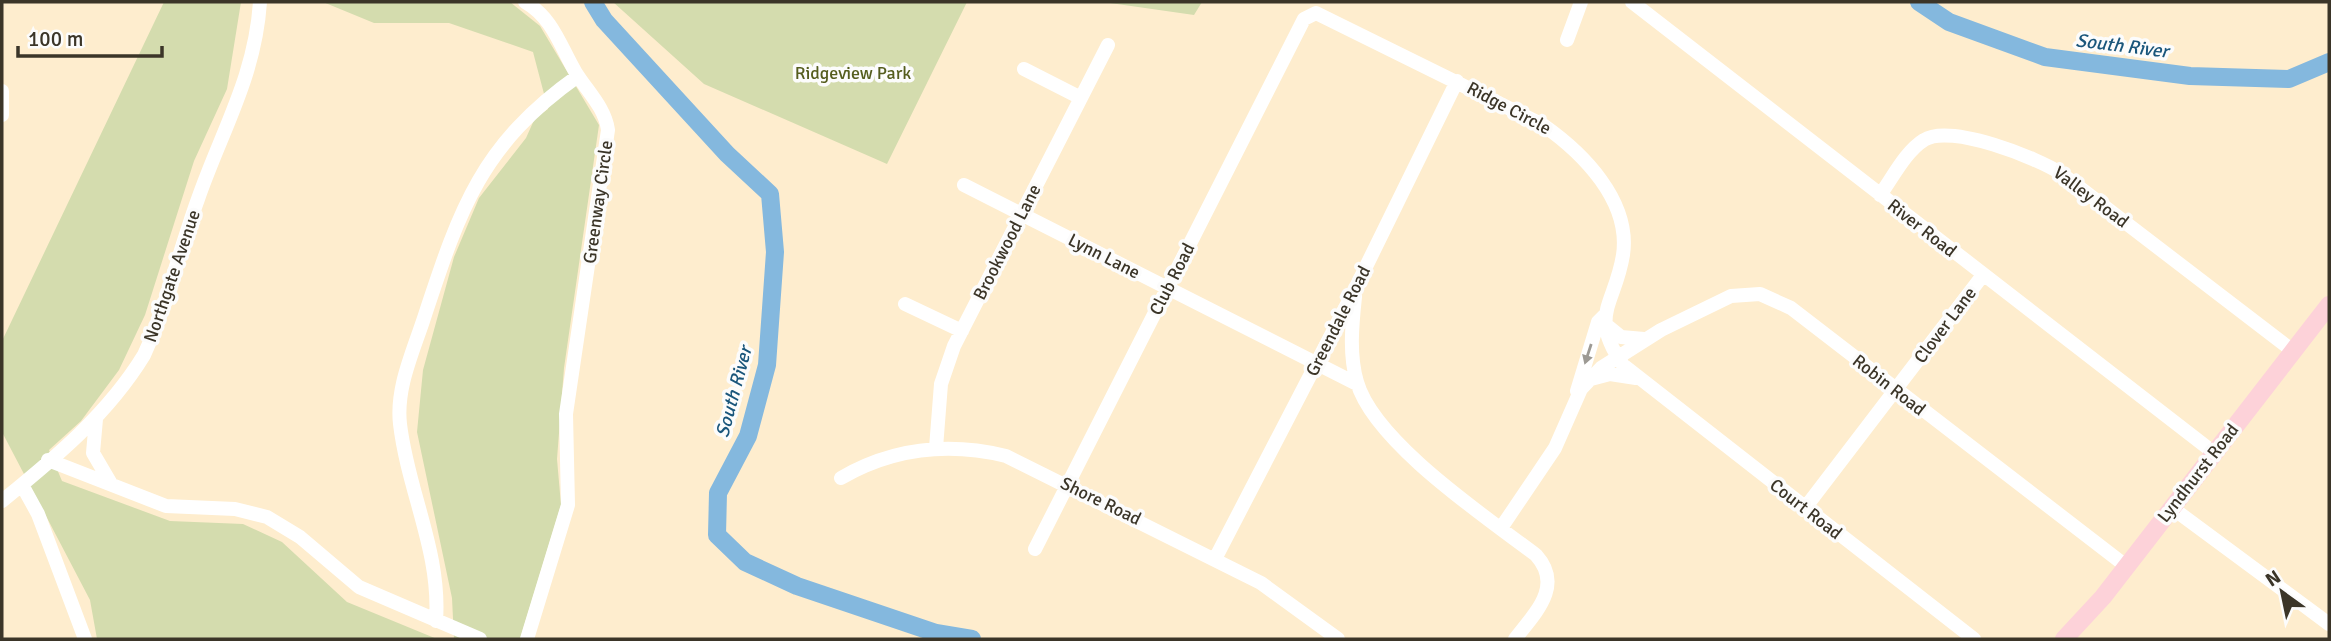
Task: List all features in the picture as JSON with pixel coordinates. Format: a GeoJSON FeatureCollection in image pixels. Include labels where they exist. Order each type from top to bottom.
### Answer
{"type":"FeatureCollection","features":[{"type":"Feature","properties":{"kind":"main road","name":"Lyndhurst Road"},"geometry":{"type":"LineString","coordinates":[[2064,639],[2126,566],[2329,304]]}},
{"type":"Feature","properties":{"kind":"street","name":"Northgate Avenue"},"geometry":{"type":"LineString","coordinates":[[2,501],[96,419],[130,378],[153,334],[198,197],[246,83],[260,2]]}},
{"type":"Feature","properties":{"kind":"street","name":"Greenway Circle"},"geometry":{"type":"LineString","coordinates":[[524,2],[549,23],[578,76],[603,112],[608,136],[566,414],[568,505],[527,639]]}},
{"type":"Feature","properties":{"kind":"street"},"geometry":{"type":"LineString","coordinates":[[1567,40],[1581,2]]}},
{"type":"Feature","properties":{"kind":"street","name":"River Road"},"geometry":{"type":"LineString","coordinates":[[1632,2],[2213,452]]}},
{"type":"Feature","properties":{"kind":"street","name":"Ridge Circle"},"geometry":{"type":"LineString","coordinates":[[1313,13],[1321,14],[1457,81],[1559,136],[1590,165],[1604,185],[1621,221],[1624,247],[1605,319],[1598,323],[1576,397],[1555,447],[1501,528]]}},
{"type":"Feature","properties":{"kind":"street","name":"Club Road"},"geometry":{"type":"LineString","coordinates":[[1035,549],[1304,19],[1313,13]]}},
{"type":"Feature","properties":{"kind":"street","name":"Brookwood Lane"},"geometry":{"type":"LineString","coordinates":[[936,448],[941,384],[962,331],[1108,45]]}},
{"type":"Feature","properties":{"kind":"street"},"geometry":{"type":"LineString","coordinates":[[1024,69],[1081,98]]}},
{"type":"Feature","properties":{"kind":"street"},"geometry":{"type":"LineString","coordinates":[[436,621],[438,584],[400,425],[404,378],[452,233],[473,188],[523,122],[578,76]]}},
{"type":"Feature","properties":{"kind":"street","name":"Greendale Road"},"geometry":{"type":"LineString","coordinates":[[1215,559],[1356,287],[1457,81]]}},
{"type":"Feature","properties":{"kind":"street"},"geometry":{"type":"LineString","coordinates":[[2,91],[2,115]]}},
{"type":"Feature","properties":{"kind":"street","name":"Valley Road"},"geometry":{"type":"LineString","coordinates":[[1880,195],[1911,153],[1929,137],[1952,136],[2034,157],[2062,174],[2293,351]]}},
{"type":"Feature","properties":{"kind":"street","name":"Lynn Lane"},"geometry":{"type":"LineString","coordinates":[[964,185],[1357,384]]}},
{"type":"Feature","properties":{"kind":"street","name":"Clover Lane"},"geometry":{"type":"LineString","coordinates":[[1805,508],[1983,275]]}},
{"type":"Feature","properties":{"kind":"street"},"geometry":{"type":"LineString","coordinates":[[1356,287],[1352,324],[1357,384],[1382,426],[1400,446],[1536,555],[1549,577],[1544,601],[1515,639]]}},
{"type":"Feature","properties":{"kind":"street","name":"Robin Road"},"geometry":{"type":"LineString","coordinates":[[1617,356],[1726,298],[1743,293],[1760,294],[1791,308],[2126,566]]}},
{"type":"Feature","properties":{"kind":"street"},"geometry":{"type":"LineString","coordinates":[[905,304],[962,331]]}},
{"type":"Feature","properties":{"kind":"street"},"geometry":{"type":"LineString","coordinates":[[1587,381],[1610,374],[1637,378],[1631,358],[1639,342],[1621,337],[1605,319]]}},
{"type":"Feature","properties":{"kind":"street"},"geometry":{"type":"LineString","coordinates":[[1605,319],[1609,343],[1617,356]]}},
{"type":"Feature","properties":{"kind":"street","name":"Ridge Circle"},"geometry":{"type":"LineString","coordinates":[[1576,397],[1587,381],[1617,356]]}},
{"type":"Feature","properties":{"kind":"street","name":"Court Road"},"geometry":{"type":"LineString","coordinates":[[1617,356],[1637,378],[1974,639]]}},
{"type":"Feature","properties":{"kind":"street"},"geometry":{"type":"LineString","coordinates":[[96,419],[93,453],[111,484]]}},
{"type":"Feature","properties":{"kind":"street","name":"Shore Road"},"geometry":{"type":"LineString","coordinates":[[841,478],[893,455],[936,448],[965,449],[1006,456],[1068,484],[1215,559],[1278,594],[1338,639]]}},
{"type":"Feature","properties":{"kind":"street"},"geometry":{"type":"LineString","coordinates":[[48,460],[166,506],[235,509],[267,517],[300,537],[359,587],[480,639]]}},
{"type":"Feature","properties":{"kind":"street"},"geometry":{"type":"LineString","coordinates":[[22,485],[38,514],[85,639]]}},
{"type":"Feature","properties":{"kind":"street"},"geometry":{"type":"LineString","coordinates":[[2171,507],[2329,624]]}},
{"type":"Feature","properties":{"kind":"green space"},"geometry":{"type":"Polygon","coordinates":[[[164,2],[241,2],[227,89],[194,161],[145,315],[119,370],[81,421],[49,450],[62,481],[170,521],[243,524],[282,542],[347,602],[437,639],[97,639],[90,600],[2,432],[2,341],[164,2]]]}},
{"type":"Feature","properties":{"kind":"green space"},"geometry":{"type":"Polygon","coordinates":[[[323,2],[510,2],[540,26],[599,125],[564,368],[557,459],[561,505],[520,639],[454,639],[452,598],[417,432],[423,370],[454,257],[479,198],[526,138],[535,118],[548,109],[533,52],[449,23],[374,23],[323,2]]]}},
{"type":"Feature","properties":{"kind":"green space","name":"Ridgeview Park"},"geometry":{"type":"Polygon","coordinates":[[[613,2],[967,2],[887,164],[704,84],[613,2]]]}},
{"type":"Feature","properties":{"kind":"green space"},"geometry":{"type":"Polygon","coordinates":[[[1103,2],[1202,2],[1194,15],[1103,2]]]}},
{"type":"Feature","properties":{"kind":"waterway","name":"South River"},"geometry":{"type":"LineString","coordinates":[[593,2],[604,20],[727,154],[770,194],[775,252],[767,365],[748,436],[718,493],[717,535],[745,562],[797,586],[936,633],[972,639]]}},
{"type":"Feature","properties":{"kind":"waterway","name":"South River"},"geometry":{"type":"LineString","coordinates":[[1919,2],[1949,22],[2045,57],[2190,76],[2289,79],[2329,62]]}}]}
